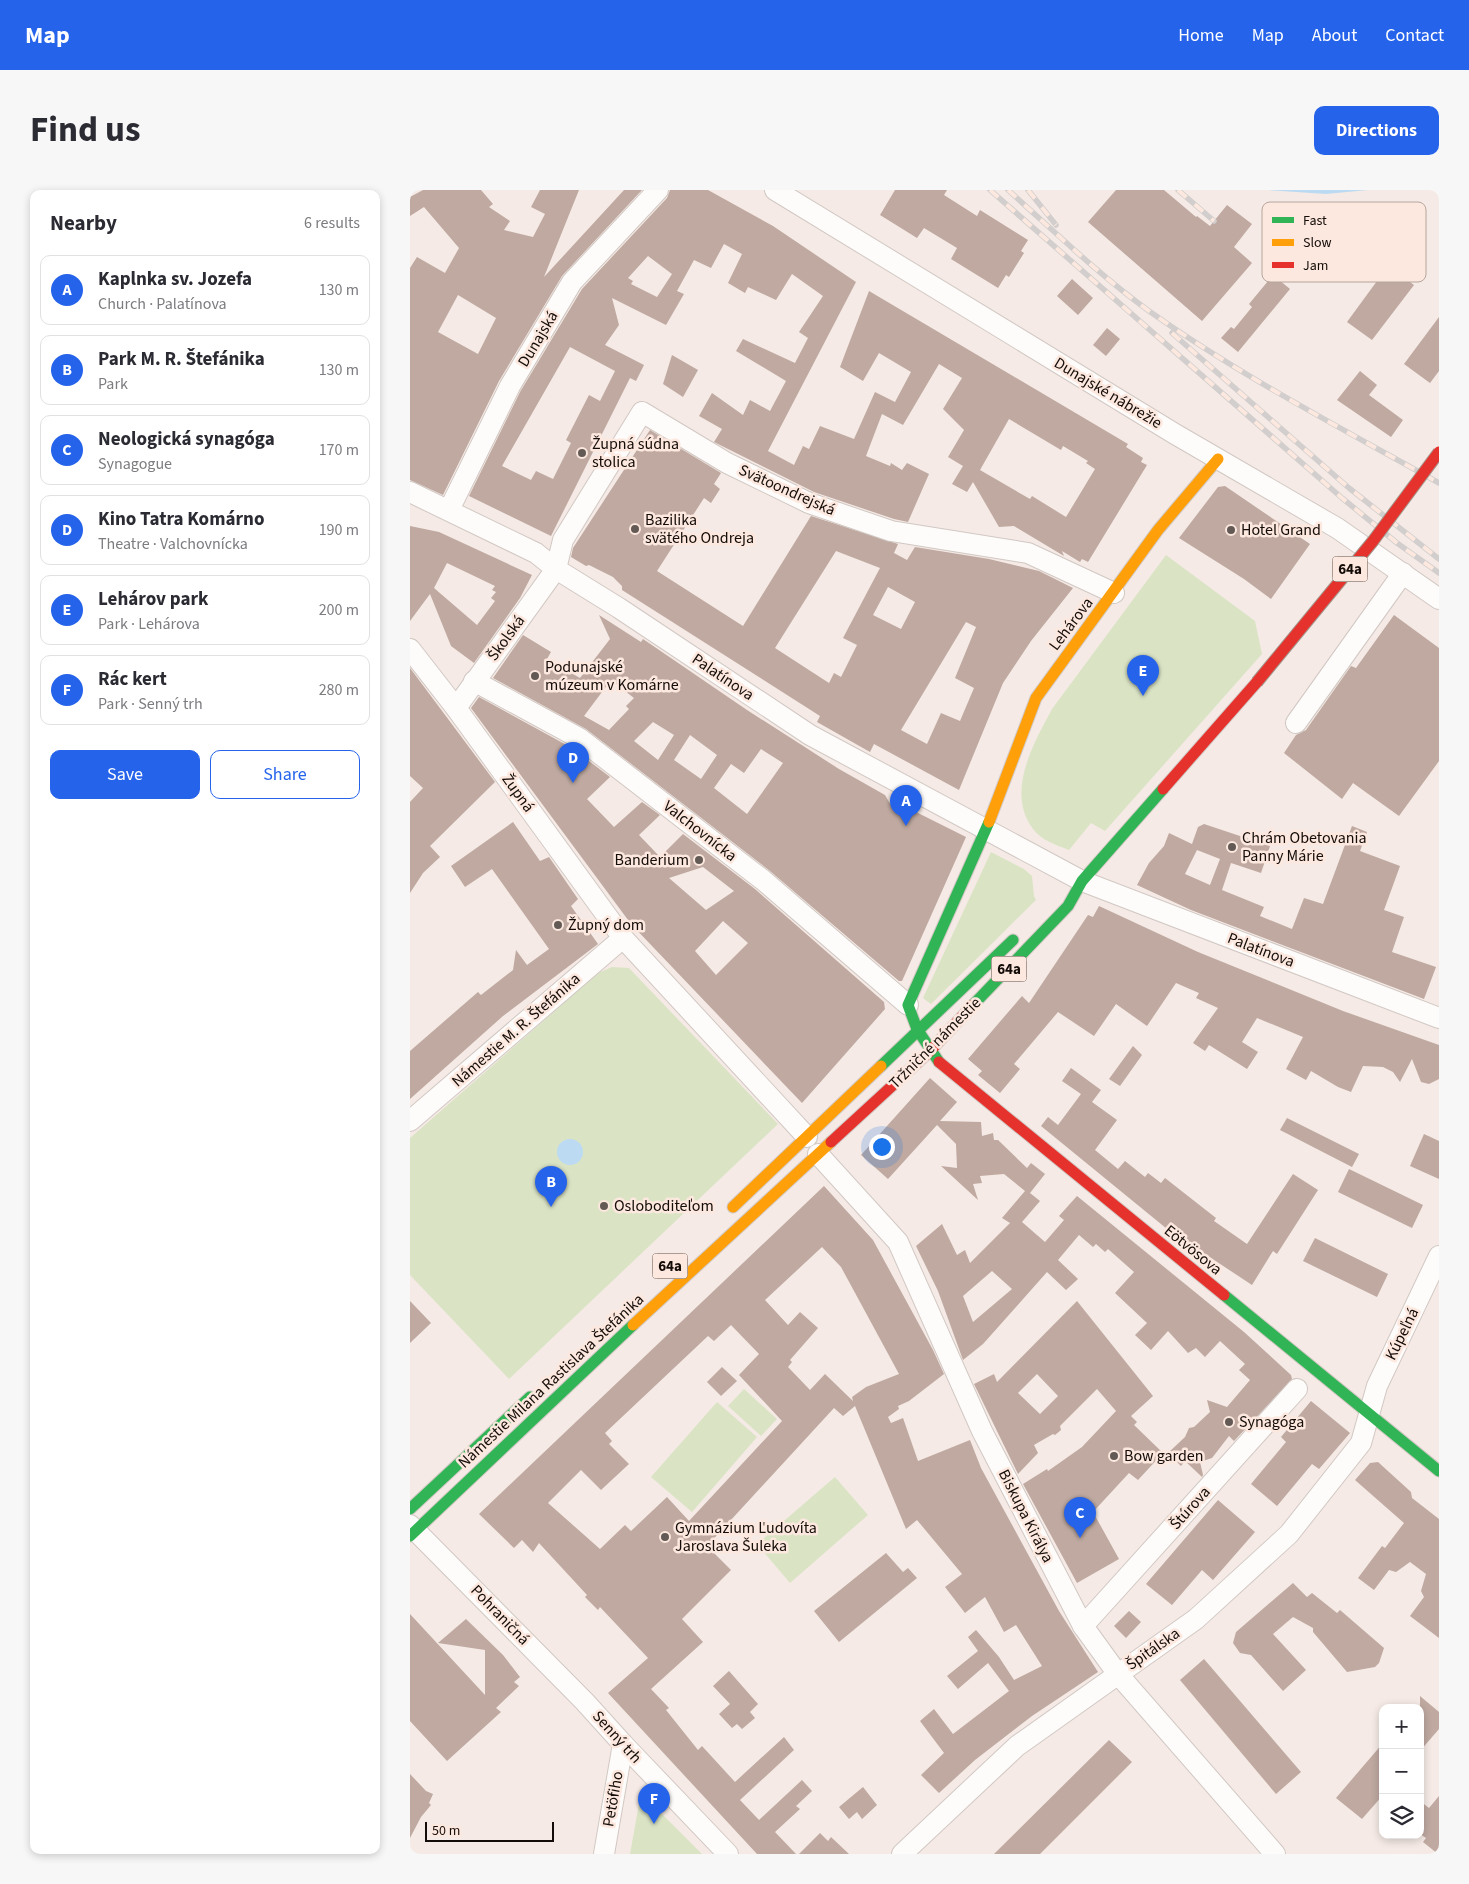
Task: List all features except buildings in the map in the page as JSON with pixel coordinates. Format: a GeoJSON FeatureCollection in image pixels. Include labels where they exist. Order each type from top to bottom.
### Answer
{"type":"FeatureCollection","features":[{"type":"Feature","properties":{"kind":"main road","name":"64a"},"geometry":{"type":"LineString","coordinates":[[1057,899],[1082,881],[1257,682],[1373,541],[1439,452]]}},
{"type":"Feature","properties":{"kind":"main road","name":"Lehárova"},"geometry":{"type":"LineString","coordinates":[[987,829],[1036,698],[1158,530],[1218,459]]}},
{"type":"Feature","properties":{"kind":"main road"},"geometry":{"type":"LineString","coordinates":[[908,1005],[987,829]]}},
{"type":"Feature","properties":{"kind":"main road","name":"Tržničné námestie"},"geometry":{"type":"LineString","coordinates":[[818,1154],[929,1052],[1068,906],[1082,881]]}},
{"type":"Feature","properties":{"kind":"main road","name":"Tržničné námestie"},"geometry":{"type":"LineString","coordinates":[[807,1137],[917,1029],[1021,932]]}},
{"type":"Feature","properties":{"kind":"main road","name":"Tržničné námestie"},"geometry":{"type":"LineString","coordinates":[[908,1005],[917,1029]]}},
{"type":"Feature","properties":{"kind":"main road","name":"Eötvösova"},"geometry":{"type":"LineString","coordinates":[[917,1029],[929,1052],[939,1063],[1439,1471]]}},
{"type":"Feature","properties":{"kind":"main road","name":"64a"},"geometry":{"type":"LineString","coordinates":[[725,1214],[807,1137]]}},
{"type":"Feature","properties":{"kind":"main road"},"geometry":{"type":"LineString","coordinates":[[807,1137],[818,1154]]}},
{"type":"Feature","properties":{"kind":"main road","name":"Námestie Milana Rastislava Štefánika"},"geometry":{"type":"LineString","coordinates":[[412,1530],[818,1154]]}},
{"type":"Feature","properties":{"kind":"main road"},"geometry":{"type":"LineString","coordinates":[[410,1509],[539,1388]]}},
{"type":"Feature","properties":{"kind":"street","name":"Dunajská"},"geometry":{"type":"LineString","coordinates":[[449,510],[510,386],[572,282],[658,190]]}},
{"type":"Feature","properties":{"kind":"street","name":"Dunajské nábrežie"},"geometry":{"type":"LineString","coordinates":[[775,190],[1218,459],[1337,528],[1439,599]]}},
{"type":"Feature","properties":{"kind":"street","name":"Svätoondrejská"},"geometry":{"type":"LineString","coordinates":[[556,569],[563,540],[642,412],[727,463],[809,503],[891,531],[1028,553],[1114,593]]}},
{"type":"Feature","properties":{"kind":"street","name":"Palatínova"},"geometry":{"type":"LineString","coordinates":[[410,492],[536,553],[556,569],[619,608],[810,735],[987,829]]}},
{"type":"Feature","properties":{"kind":"street","name":"Školská"},"geometry":{"type":"LineString","coordinates":[[456,708],[556,569]]}},
{"type":"Feature","properties":{"kind":"street"},"geometry":{"type":"LineString","coordinates":[[1296,723],[1403,573]]}},
{"type":"Feature","properties":{"kind":"street","name":"Župná"},"geometry":{"type":"LineString","coordinates":[[410,649],[456,708],[623,938],[807,1137]]}},
{"type":"Feature","properties":{"kind":"street","name":"Valchovnícka"},"geometry":{"type":"LineString","coordinates":[[474,682],[579,738],[762,880],[908,1005]]}},
{"type":"Feature","properties":{"kind":"street"},"geometry":{"type":"LineString","coordinates":[[987,829],[1082,881]]}},
{"type":"Feature","properties":{"kind":"street","name":"Palatínova"},"geometry":{"type":"LineString","coordinates":[[1082,881],[1439,1018]]}},
{"type":"Feature","properties":{"kind":"street","name":"Námestie M. R. Štefánika"},"geometry":{"type":"LineString","coordinates":[[410,1121],[623,938]]}},
{"type":"Feature","properties":{"kind":"street","name":"Biskupa Királya"},"geometry":{"type":"LineString","coordinates":[[818,1154],[898,1242],[982,1430],[1083,1626],[1117,1673],[1275,1854]]}},
{"type":"Feature","properties":{"kind":"street","name":"Kúpeľná"},"geometry":{"type":"LineString","coordinates":[[1368,1414],[1377,1386],[1439,1256]]}},
{"type":"Feature","properties":{"kind":"street","name":"Štúrova"},"geometry":{"type":"LineString","coordinates":[[1083,1626],[1297,1390]]}},
{"type":"Feature","properties":{"kind":"street","name":"Špitálska"},"geometry":{"type":"LineString","coordinates":[[902,1854],[1017,1746],[1117,1673],[1196,1619],[1289,1534],[1361,1443],[1368,1414]]}},
{"type":"Feature","properties":{"kind":"street","name":"Pohraničná"},"geometry":{"type":"LineString","coordinates":[[412,1530],[590,1707]]}},
{"type":"Feature","properties":{"kind":"street","name":"Senný trh"},"geometry":{"type":"LineString","coordinates":[[590,1707],[728,1854]]}},
{"type":"Feature","properties":{"kind":"street","name":"Petöfiho"},"geometry":{"type":"LineString","coordinates":[[604,1854],[623,1744]]}},
{"type":"Feature","properties":{"kind":"green space"},"geometry":{"type":"Polygon","coordinates":[[[1166,555],[1255,621],[1262,654],[1105,831],[1091,823],[1069,850],[1040,836],[1033,829],[1025,815],[1022,784],[1025,768],[1052,709],[1166,555]]]}},
{"type":"Feature","properties":{"kind":"green space"},"geometry":{"type":"Polygon","coordinates":[[[991,852],[1024,869],[1032,876],[1036,900],[931,1004],[923,998],[991,852]]]}},
{"type":"Feature","properties":{"kind":"green space"},"geometry":{"type":"Polygon","coordinates":[[[612,967],[629,968],[778,1124],[509,1379],[410,1275],[410,1138],[598,973],[612,967]]]}},
{"type":"Feature","properties":{"kind":"green space"},"geometry":{"type":"Polygon","coordinates":[[[744,1389],[777,1419],[761,1436],[728,1406],[744,1389]]]}},
{"type":"Feature","properties":{"kind":"green space"},"geometry":{"type":"Polygon","coordinates":[[[717,1402],[757,1437],[692,1512],[651,1477],[717,1402]]]}},
{"type":"Feature","properties":{"kind":"green space"},"geometry":{"type":"Polygon","coordinates":[[[835,1477],[868,1515],[790,1583],[757,1544],[835,1477]]]}},
{"type":"Feature","properties":{"kind":"green space"},"geometry":{"type":"Polygon","coordinates":[[[641,1793],[702,1854],[630,1854],[641,1793]]]}},
{"type":"Feature","properties":{"kind":"water"},"geometry":{"type":"Polygon","coordinates":[[[1268,190],[1368,190],[1326,194],[1268,190]]]}},
{"type":"Feature","properties":{"kind":"water"},"geometry":{"type":"Polygon","coordinates":[[[570,1139],[579,1143],[583,1152],[579,1161],[570,1165],[561,1161],[557,1152],[561,1143],[570,1139]]]}},
{"type":"Feature","properties":{"kind":"railway"},"geometry":{"type":"LineString","coordinates":[[990,190],[1342,498],[1397,543],[1439,573]]}},
{"type":"Feature","properties":{"kind":"railway"},"geometry":{"type":"LineString","coordinates":[[1008,190],[1112,283],[1184,335],[1292,401],[1439,483]]}},
{"type":"Feature","properties":{"kind":"railway"},"geometry":{"type":"LineString","coordinates":[[1028,190],[1056,225]]}},
{"type":"Feature","properties":{"kind":"railway"},"geometry":{"type":"LineString","coordinates":[[1178,190],[1214,221]]}},
{"type":"Feature","properties":{"kind":"railway"},"geometry":{"type":"LineString","coordinates":[[1172,333],[1349,488],[1439,559]]}},
{"type":"Feature","properties":{"kind":"traffic: fast"},"geometry":{"type":"LineString","coordinates":[[973,1005],[1068,906],[1082,881],[1163,789]]}},
{"type":"Feature","properties":{"kind":"traffic: fast"},"geometry":{"type":"LineString","coordinates":[[939,1062],[917,1029],[908,1005],[989,822]]}},
{"type":"Feature","properties":{"kind":"traffic: fast"},"geometry":{"type":"LineString","coordinates":[[881,1066],[1013,940]]}},
{"type":"Feature","properties":{"kind":"traffic: fast"},"geometry":{"type":"LineString","coordinates":[[1224,1295],[1439,1471]]}},
{"type":"Feature","properties":{"kind":"traffic: fast"},"geometry":{"type":"LineString","coordinates":[[410,1536],[633,1325]]}},
{"type":"Feature","properties":{"kind":"traffic: fast"},"geometry":{"type":"LineString","coordinates":[[410,1509],[530,1397]]}},
{"type":"Feature","properties":{"kind":"traffic: slow"},"geometry":{"type":"LineString","coordinates":[[989,822],[1036,698],[1158,530],[1218,459]]}},
{"type":"Feature","properties":{"kind":"traffic: slow"},"geometry":{"type":"LineString","coordinates":[[733,1207],[881,1066]]}},
{"type":"Feature","properties":{"kind":"traffic: slow"},"geometry":{"type":"LineString","coordinates":[[633,1325],[831,1142]]}},
{"type":"Feature","properties":{"kind":"traffic: jam"},"geometry":{"type":"LineString","coordinates":[[1257,682],[1373,541],[1439,452]]}},
{"type":"Feature","properties":{"kind":"traffic: jam"},"geometry":{"type":"LineString","coordinates":[[1163,789],[1257,682]]}},
{"type":"Feature","properties":{"kind":"traffic: jam"},"geometry":{"type":"LineString","coordinates":[[831,1142],[929,1052],[973,1005]]}},
{"type":"Feature","properties":{"kind":"traffic: jam"},"geometry":{"type":"LineString","coordinates":[[939,1062],[1224,1295]]}},
{"type":"Feature","properties":{"kind":"place","name":"Župná súdna stolica"},"geometry":{"type":"Point","coordinates":[582,453]}},
{"type":"Feature","properties":{"kind":"place","name":"Bazilika svätého Ondreja"},"geometry":{"type":"Point","coordinates":[635,529]}},
{"type":"Feature","properties":{"kind":"place","name":"Hotel Grand"},"geometry":{"type":"Point","coordinates":[1231,530]}},
{"type":"Feature","properties":{"kind":"place","name":"Podunajské múzeum v Komárne"},"geometry":{"type":"Point","coordinates":[535,676]}},
{"type":"Feature","properties":{"kind":"place","name":"Lehárov park"},"geometry":{"type":"Point","coordinates":[1143,696]}},
{"type":"Feature","properties":{"kind":"place","name":"Kino Tatra Komárno"},"geometry":{"type":"Point","coordinates":[573,783]}},
{"type":"Feature","properties":{"kind":"place","name":"Kaplnka sv. Jozefa"},"geometry":{"type":"Point","coordinates":[906,826]}},
{"type":"Feature","properties":{"kind":"place","name":"Chrám Obetovania Panny Márie"},"geometry":{"type":"Point","coordinates":[1232,847]}},
{"type":"Feature","properties":{"kind":"place","name":"Banderium"},"geometry":{"type":"Point","coordinates":[699,860]}},
{"type":"Feature","properties":{"kind":"place","name":"Župný dom"},"geometry":{"type":"Point","coordinates":[558,925]}},
{"type":"Feature","properties":{"kind":"place","name":"Osloboditeľom"},"geometry":{"type":"Point","coordinates":[604,1206]}},
{"type":"Feature","properties":{"kind":"place","name":"Park M. R. Štefánika"},"geometry":{"type":"Point","coordinates":[551,1207]}},
{"type":"Feature","properties":{"kind":"place","name":"Synagóga"},"geometry":{"type":"Point","coordinates":[1229,1422]}},
{"type":"Feature","properties":{"kind":"place","name":"Bow garden"},"geometry":{"type":"Point","coordinates":[1114,1456]}},
{"type":"Feature","properties":{"kind":"place","name":"Gymnázium Ľudovíta Jaroslava Šuleka"},"geometry":{"type":"Point","coordinates":[665,1537]}},
{"type":"Feature","properties":{"kind":"place","name":"Neologická synagóga"},"geometry":{"type":"Point","coordinates":[1080,1538]}},
{"type":"Feature","properties":{"kind":"place","name":"Rác kert"},"geometry":{"type":"Point","coordinates":[654,1824]}}]}
